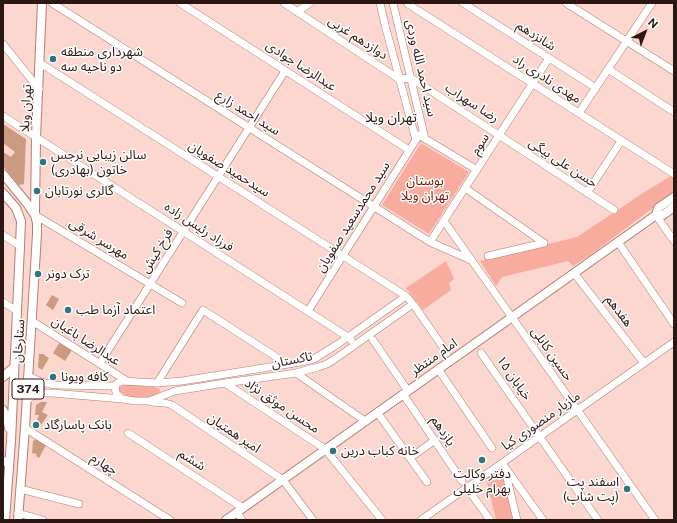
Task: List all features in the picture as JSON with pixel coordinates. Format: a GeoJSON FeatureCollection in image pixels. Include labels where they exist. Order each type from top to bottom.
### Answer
{"type":"FeatureCollection","features":[{"type":"Feature","properties":{"kind":"main road","name":"تهران ویلا"},"geometry":{"type":"LineString","coordinates":[[35,215],[36,137],[42,3]]}},
{"type":"Feature","properties":{"kind":"main road"},"geometry":{"type":"LineString","coordinates":[[3,174],[35,215]]}},
{"type":"Feature","properties":{"kind":"main road","name":"ستارخان"},"geometry":{"type":"LineString","coordinates":[[3,193],[16,208],[21,221],[11,440],[6,462],[7,502],[5,520]]}},
{"type":"Feature","properties":{"kind":"main road","name":"امام منتظر"},"geometry":{"type":"LineString","coordinates":[[656,215],[658,208],[674,197]]}},
{"type":"Feature","properties":{"kind":"main road","name":"امام منتظر"},"geometry":{"type":"LineString","coordinates":[[226,520],[656,215],[663,215],[674,207]]}},
{"type":"Feature","properties":{"kind":"main road","name":"ستارخان"},"geometry":{"type":"LineString","coordinates":[[18,513],[27,400],[37,234],[35,215]]}},
{"type":"Feature","properties":{"kind":"main road"},"geometry":{"type":"LineString","coordinates":[[3,377],[14,367]]}},
{"type":"Feature","properties":{"kind":"main road"},"geometry":{"type":"LineString","coordinates":[[3,410],[7,418],[11,440]]}},
{"type":"Feature","properties":{"kind":"main road"},"geometry":{"type":"LineString","coordinates":[[7,502],[9,513],[12,515],[18,513]]}},
{"type":"Feature","properties":{"kind":"street","name":"سید احمد زارع"},"geometry":{"type":"LineString","coordinates":[[52,3],[430,242],[471,260]]}},
{"type":"Feature","properties":{"kind":"street","name":"عبدالرضا جوادی"},"geometry":{"type":"LineString","coordinates":[[180,3],[409,150]]}},
{"type":"Feature","properties":{"kind":"street","name":"دوازدهم غربی"},"geometry":{"type":"LineString","coordinates":[[284,3],[399,79]]}},
{"type":"Feature","properties":{"kind":"street"},"geometry":{"type":"LineString","coordinates":[[297,12],[310,3]]}},
{"type":"Feature","properties":{"kind":"street","name":"سید احمد الله وردی"},"geometry":{"type":"LineString","coordinates":[[380,3],[399,79],[420,138]]}},
{"type":"Feature","properties":{"kind":"street","name":"سید احمد الله وردی"},"geometry":{"type":"LineString","coordinates":[[393,3],[411,78],[420,138]]}},
{"type":"Feature","properties":{"kind":"street","name":"شانزدهم"},"geometry":{"type":"LineString","coordinates":[[463,3],[596,88]]}},
{"type":"Feature","properties":{"kind":"street"},"geometry":{"type":"LineString","coordinates":[[566,3],[674,71]]}},
{"type":"Feature","properties":{"kind":"street"},"geometry":{"type":"LineString","coordinates":[[579,113],[652,3]]}},
{"type":"Feature","properties":{"kind":"street","name":"مهدی نادری راد"},"geometry":{"type":"LineString","coordinates":[[408,4],[674,174]]}},
{"type":"Feature","properties":{"kind":"street"},"geometry":{"type":"LineString","coordinates":[[3,44],[38,89]]}},
{"type":"Feature","properties":{"kind":"street","name":"سوم"},"geometry":{"type":"LineString","coordinates":[[430,242],[549,58]]}},
{"type":"Feature","properties":{"kind":"street","name":"سیدحمید صفویان"},"geometry":{"type":"LineString","coordinates":[[40,63],[406,296],[447,353]]}},
{"type":"Feature","properties":{"kind":"street"},"geometry":{"type":"LineString","coordinates":[[608,69],[674,112]]}},
{"type":"Feature","properties":{"kind":"street","name":"فرخ کیش"},"geometry":{"type":"LineString","coordinates":[[100,364],[285,70]]}},
{"type":"Feature","properties":{"kind":"street"},"geometry":{"type":"LineString","coordinates":[[399,79],[411,78]]}},
{"type":"Feature","properties":{"kind":"street","name":"رضا سهراب"},"geometry":{"type":"LineString","coordinates":[[411,78],[499,136]]}},
{"type":"Feature","properties":{"kind":"street","name":"فرزاد رئیس زاده"},"geometry":{"type":"LineString","coordinates":[[3,116],[348,337]]}},
{"type":"Feature","properties":{"kind":"street","name":"حسن علی بیگی"},"geometry":{"type":"LineString","coordinates":[[499,136],[614,210]]}},
{"type":"Feature","properties":{"kind":"street"},"geometry":{"type":"LineString","coordinates":[[420,138],[477,170]]}},
{"type":"Feature","properties":{"kind":"street","name":"سید محمدسعید صفویان"},"geometry":{"type":"LineString","coordinates":[[308,311],[409,150],[420,138]]}},
{"type":"Feature","properties":{"kind":"street"},"geometry":{"type":"LineString","coordinates":[[587,193],[622,140]]}},
{"type":"Feature","properties":{"kind":"street"},"geometry":{"type":"LineString","coordinates":[[465,188],[544,243],[488,256]]}},
{"type":"Feature","properties":{"kind":"street","name":"مهرسر شرقی"},"geometry":{"type":"LineString","coordinates":[[35,215],[182,303]]}},
{"type":"Feature","properties":{"kind":"street"},"geometry":{"type":"LineString","coordinates":[[656,215],[674,241]]}},
{"type":"Feature","properties":{"kind":"street","name":"حسین کابلی"},"geometry":{"type":"LineString","coordinates":[[444,221],[655,520]]}},
{"type":"Feature","properties":{"kind":"street"},"geometry":{"type":"LineString","coordinates":[[3,235],[20,246]]}},
{"type":"Feature","properties":{"kind":"street"},"geometry":{"type":"LineString","coordinates":[[618,242],[674,324]]}},
{"type":"Feature","properties":{"kind":"street","name":"هفدهم"},"geometry":{"type":"LineString","coordinates":[[574,273],[644,364]]}},
{"type":"Feature","properties":{"kind":"street","name":"تاکستان"},"geometry":{"type":"LineString","coordinates":[[127,381],[157,383],[182,381],[314,359],[406,296]]}},
{"type":"Feature","properties":{"kind":"street"},"geometry":{"type":"LineString","coordinates":[[3,302],[17,311]]}},
{"type":"Feature","properties":{"kind":"street","name":"تاکستان"},"geometry":{"type":"LineString","coordinates":[[149,402],[175,391],[296,373],[327,364],[413,304]]}},
{"type":"Feature","properties":{"kind":"street"},"geometry":{"type":"LineString","coordinates":[[157,383],[203,310],[286,364]]}},
{"type":"Feature","properties":{"kind":"street","name":"عبدالرضا باغبان"},"geometry":{"type":"LineString","coordinates":[[32,321],[127,381]]}},
{"type":"Feature","properties":{"kind":"street"},"geometry":{"type":"LineString","coordinates":[[348,337],[354,345]]}},
{"type":"Feature","properties":{"kind":"street","name":"یازدهم"},"geometry":{"type":"LineString","coordinates":[[373,340],[462,481]]}},
{"type":"Feature","properties":{"kind":"street","name":"مازیار منصوری کیا"},"geometry":{"type":"LineString","coordinates":[[421,520],[503,464],[674,342]]}},
{"type":"Feature","properties":{"kind":"street","name":"خیابان ۱۵"},"geometry":{"type":"LineString","coordinates":[[481,353],[598,520]]}},
{"type":"Feature","properties":{"kind":"street"},"geometry":{"type":"LineString","coordinates":[[438,369],[492,448]]}},
{"type":"Feature","properties":{"kind":"street"},"geometry":{"type":"LineString","coordinates":[[296,373],[365,421]]}},
{"type":"Feature","properties":{"kind":"street"},"geometry":{"type":"LineString","coordinates":[[28,376],[41,382],[55,385],[115,386],[119,382],[127,381]]}},
{"type":"Feature","properties":{"kind":"street"},"geometry":{"type":"LineString","coordinates":[[207,376],[208,385]]}},
{"type":"Feature","properties":{"kind":"street","name":"محسن موثق نژاد"},"geometry":{"type":"LineString","coordinates":[[225,383],[325,449],[382,520]]}},
{"type":"Feature","properties":{"kind":"street"},"geometry":{"type":"LineString","coordinates":[[115,386],[117,395],[122,399]]}},
{"type":"Feature","properties":{"kind":"street"},"geometry":{"type":"LineString","coordinates":[[27,400],[36,394],[52,393],[165,403],[172,405],[171,397],[175,391]]}},
{"type":"Feature","properties":{"kind":"street","name":"امیر همتیان"},"geometry":{"type":"LineString","coordinates":[[172,405],[283,480],[313,520]]}},
{"type":"Feature","properties":{"kind":"street"},"geometry":{"type":"LineString","coordinates":[[377,412],[427,482]]}},
{"type":"Feature","properties":{"kind":"street","name":"چهارم"},"geometry":{"type":"LineString","coordinates":[[25,428],[170,520]]}},
{"type":"Feature","properties":{"kind":"street","name":"ششم"},"geometry":{"type":"LineString","coordinates":[[128,433],[240,510]]}},
{"type":"Feature","properties":{"kind":"street"},"geometry":{"type":"LineString","coordinates":[[410,458],[435,440]]}},
{"type":"Feature","properties":{"kind":"street"},"geometry":{"type":"LineString","coordinates":[[503,464],[517,520]]}},
{"type":"Feature","properties":{"kind":"street"},"geometry":{"type":"LineString","coordinates":[[503,464],[543,520]]}},
{"type":"Feature","properties":{"kind":"street"},"geometry":{"type":"LineString","coordinates":[[467,488],[490,520]]}},
{"type":"Feature","properties":{"kind":"street"},"geometry":{"type":"LineString","coordinates":[[20,489],[79,504]]}},
{"type":"Feature","properties":{"kind":"street"},"geometry":{"type":"LineString","coordinates":[[240,510],[242,520]]}},
{"type":"Feature","properties":{"kind":"street"},"geometry":{"type":"LineString","coordinates":[[18,513],[43,520]]}},
{"type":"Feature","properties":{"kind":"green space","name":"بوستان تهران ویلا"},"geometry":{"type":"Polygon","coordinates":[[[421,143],[469,172],[429,234],[382,205],[421,143]]]}},
{"type":"Feature","properties":{"kind":"green space"},"geometry":{"type":"Polygon","coordinates":[[[674,174],[674,192],[589,256],[573,266],[568,261],[502,277],[496,286],[480,261],[577,237],[674,174]]]}},
{"type":"Feature","properties":{"kind":"green space"},"geometry":{"type":"Polygon","coordinates":[[[446,261],[454,279],[449,283],[451,290],[423,310],[406,288],[446,261]]]}},
{"type":"Feature","properties":{"kind":"green space"},"geometry":{"type":"Polygon","coordinates":[[[123,383],[158,388],[160,391],[159,394],[151,398],[130,398],[119,391],[118,388],[123,383]]]}},
{"type":"Feature","properties":{"kind":"green space"},"geometry":{"type":"Polygon","coordinates":[[[502,467],[515,520],[496,520],[486,478],[502,467]]]}},
{"type":"Feature","properties":{"kind":"building"},"geometry":{"type":"Polygon","coordinates":[[[3,124],[26,139],[24,184],[19,185],[3,166],[3,152],[11,157],[15,152],[3,143],[3,124]]]}},
{"type":"Feature","properties":{"kind":"building"},"geometry":{"type":"Polygon","coordinates":[[[52,295],[59,299],[53,310],[46,305],[52,295]]]}},
{"type":"Feature","properties":{"kind":"building"},"geometry":{"type":"Polygon","coordinates":[[[60,342],[72,350],[65,361],[53,353],[60,342]]]}},
{"type":"Feature","properties":{"kind":"building"},"geometry":{"type":"Polygon","coordinates":[[[39,354],[44,354],[49,358],[42,370],[38,367],[39,354]]]}},
{"type":"Feature","properties":{"kind":"building"},"geometry":{"type":"Polygon","coordinates":[[[41,402],[47,402],[42,412],[48,415],[41,425],[37,420],[39,415],[35,415],[36,405],[41,402]]]}},
{"type":"Feature","properties":{"kind":"building"},"geometry":{"type":"Polygon","coordinates":[[[36,439],[46,445],[39,458],[36,456],[37,454],[32,453],[33,441],[36,439]]]}},
{"type":"Feature","properties":{"kind":"place","name":"شهرداری منطقه دو ناحیه سه"},"geometry":{"type":"Point","coordinates":[53,59]}},
{"type":"Feature","properties":{"kind":"place","name":"سالن زیبایی نرجس خاتون (بهادری)"},"geometry":{"type":"Point","coordinates":[43,162]}},
{"type":"Feature","properties":{"kind":"place","name":"گالری نورتابان"},"geometry":{"type":"Point","coordinates":[37,191]}},
{"type":"Feature","properties":{"kind":"place","name":"ترک دونر"},"geometry":{"type":"Point","coordinates":[38,274]}},
{"type":"Feature","properties":{"kind":"place","name":"اعتماد آزما طب"},"geometry":{"type":"Point","coordinates":[68,310]}},
{"type":"Feature","properties":{"kind":"place","name":"کافه ویونا"},"geometry":{"type":"Point","coordinates":[53,377]}},
{"type":"Feature","properties":{"kind":"place","name":"بانک پاسارگاد"},"geometry":{"type":"Point","coordinates":[36,425]}},
{"type":"Feature","properties":{"kind":"place","name":"خانه کباب درین"},"geometry":{"type":"Point","coordinates":[333,451]}},
{"type":"Feature","properties":{"kind":"place","name":"دفتر وکالت بهرام خلیلی"},"geometry":{"type":"Point","coordinates":[482,460]}},
{"type":"Feature","properties":{"kind":"place","name":"اسفند پت (پت شاپ)"},"geometry":{"type":"Point","coordinates":[627,489]}},
{"type":"Feature","properties":{"kind":"district","name":"تهران ویلا"},"geometry":{"type":"Point","coordinates":[391,118]}}]}
